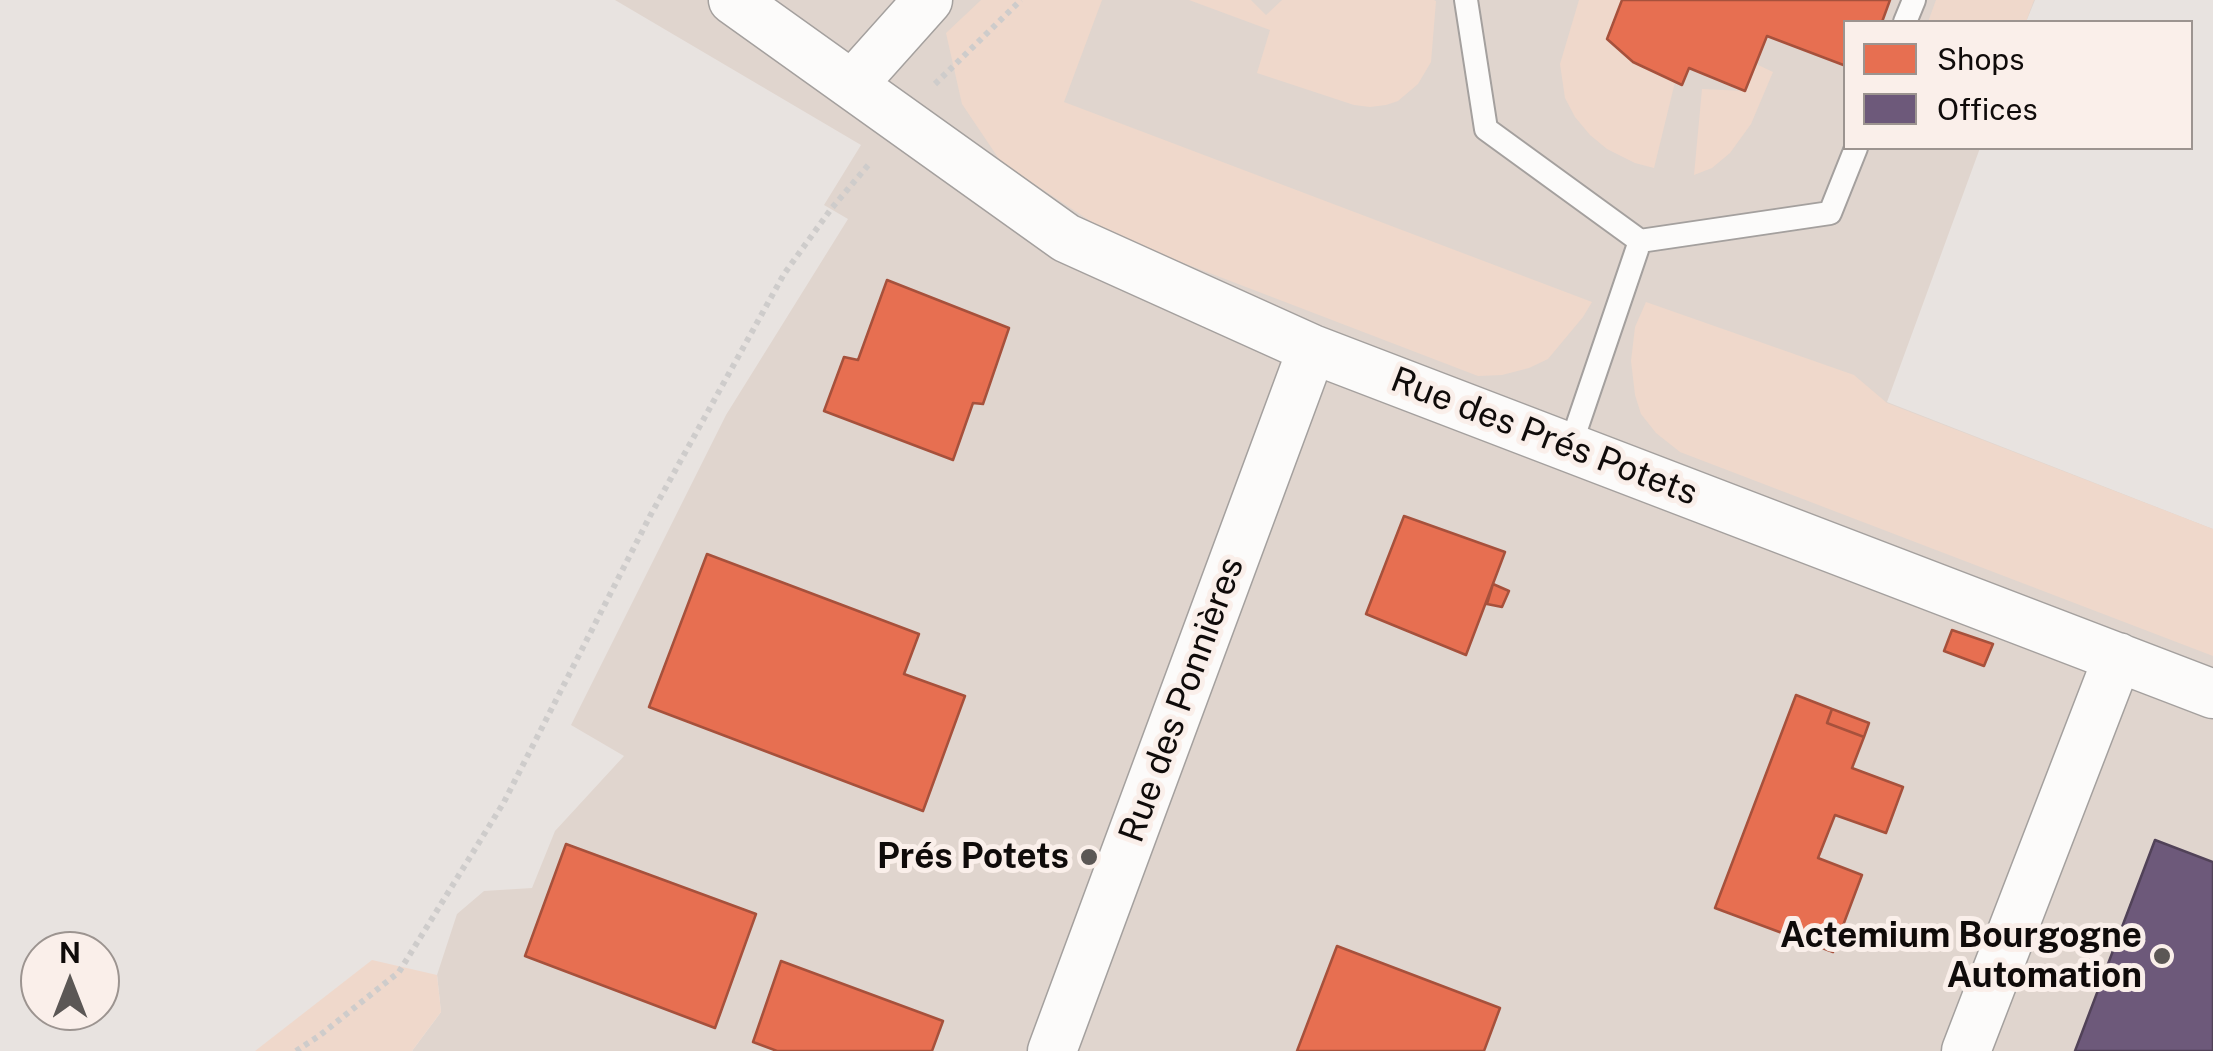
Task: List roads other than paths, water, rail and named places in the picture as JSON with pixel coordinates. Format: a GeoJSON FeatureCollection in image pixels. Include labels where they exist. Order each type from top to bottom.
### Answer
{"type":"FeatureCollection","features":[{"type":"Feature","properties":{"kind":"street","name":"Rue des Prés Potets"},"geometry":{"type":"LineString","coordinates":[[733,0],[1066,238],[1312,349],[2213,694]]}},
{"type":"Feature","properties":{"kind":"street"},"geometry":{"type":"LineString","coordinates":[[852,85],[928,0]]}},
{"type":"Feature","properties":{"kind":"street","name":"Rue des Ponnières"},"geometry":{"type":"LineString","coordinates":[[1052,1051],[1312,349]]}},
{"type":"Feature","properties":{"kind":"street"},"geometry":{"type":"LineString","coordinates":[[1966,1051],[2118,657]]}},
{"type":"Feature","properties":{"kind":"lane"},"geometry":{"type":"LineString","coordinates":[[1466,0],[1486,129],[1640,241],[1830,213],[1855,150]]}},
{"type":"Feature","properties":{"kind":"lane"},"geometry":{"type":"LineString","coordinates":[[1570,447],[1640,241]]}},
{"type":"Feature","properties":{"kind":"place","name":"Prés Potets"},"geometry":{"type":"Point","coordinates":[1089,857]}},
{"type":"Feature","properties":{"kind":"place","name":"Actemium Bourgogne Automation"},"geometry":{"type":"Point","coordinates":[2162,956]}}]}
